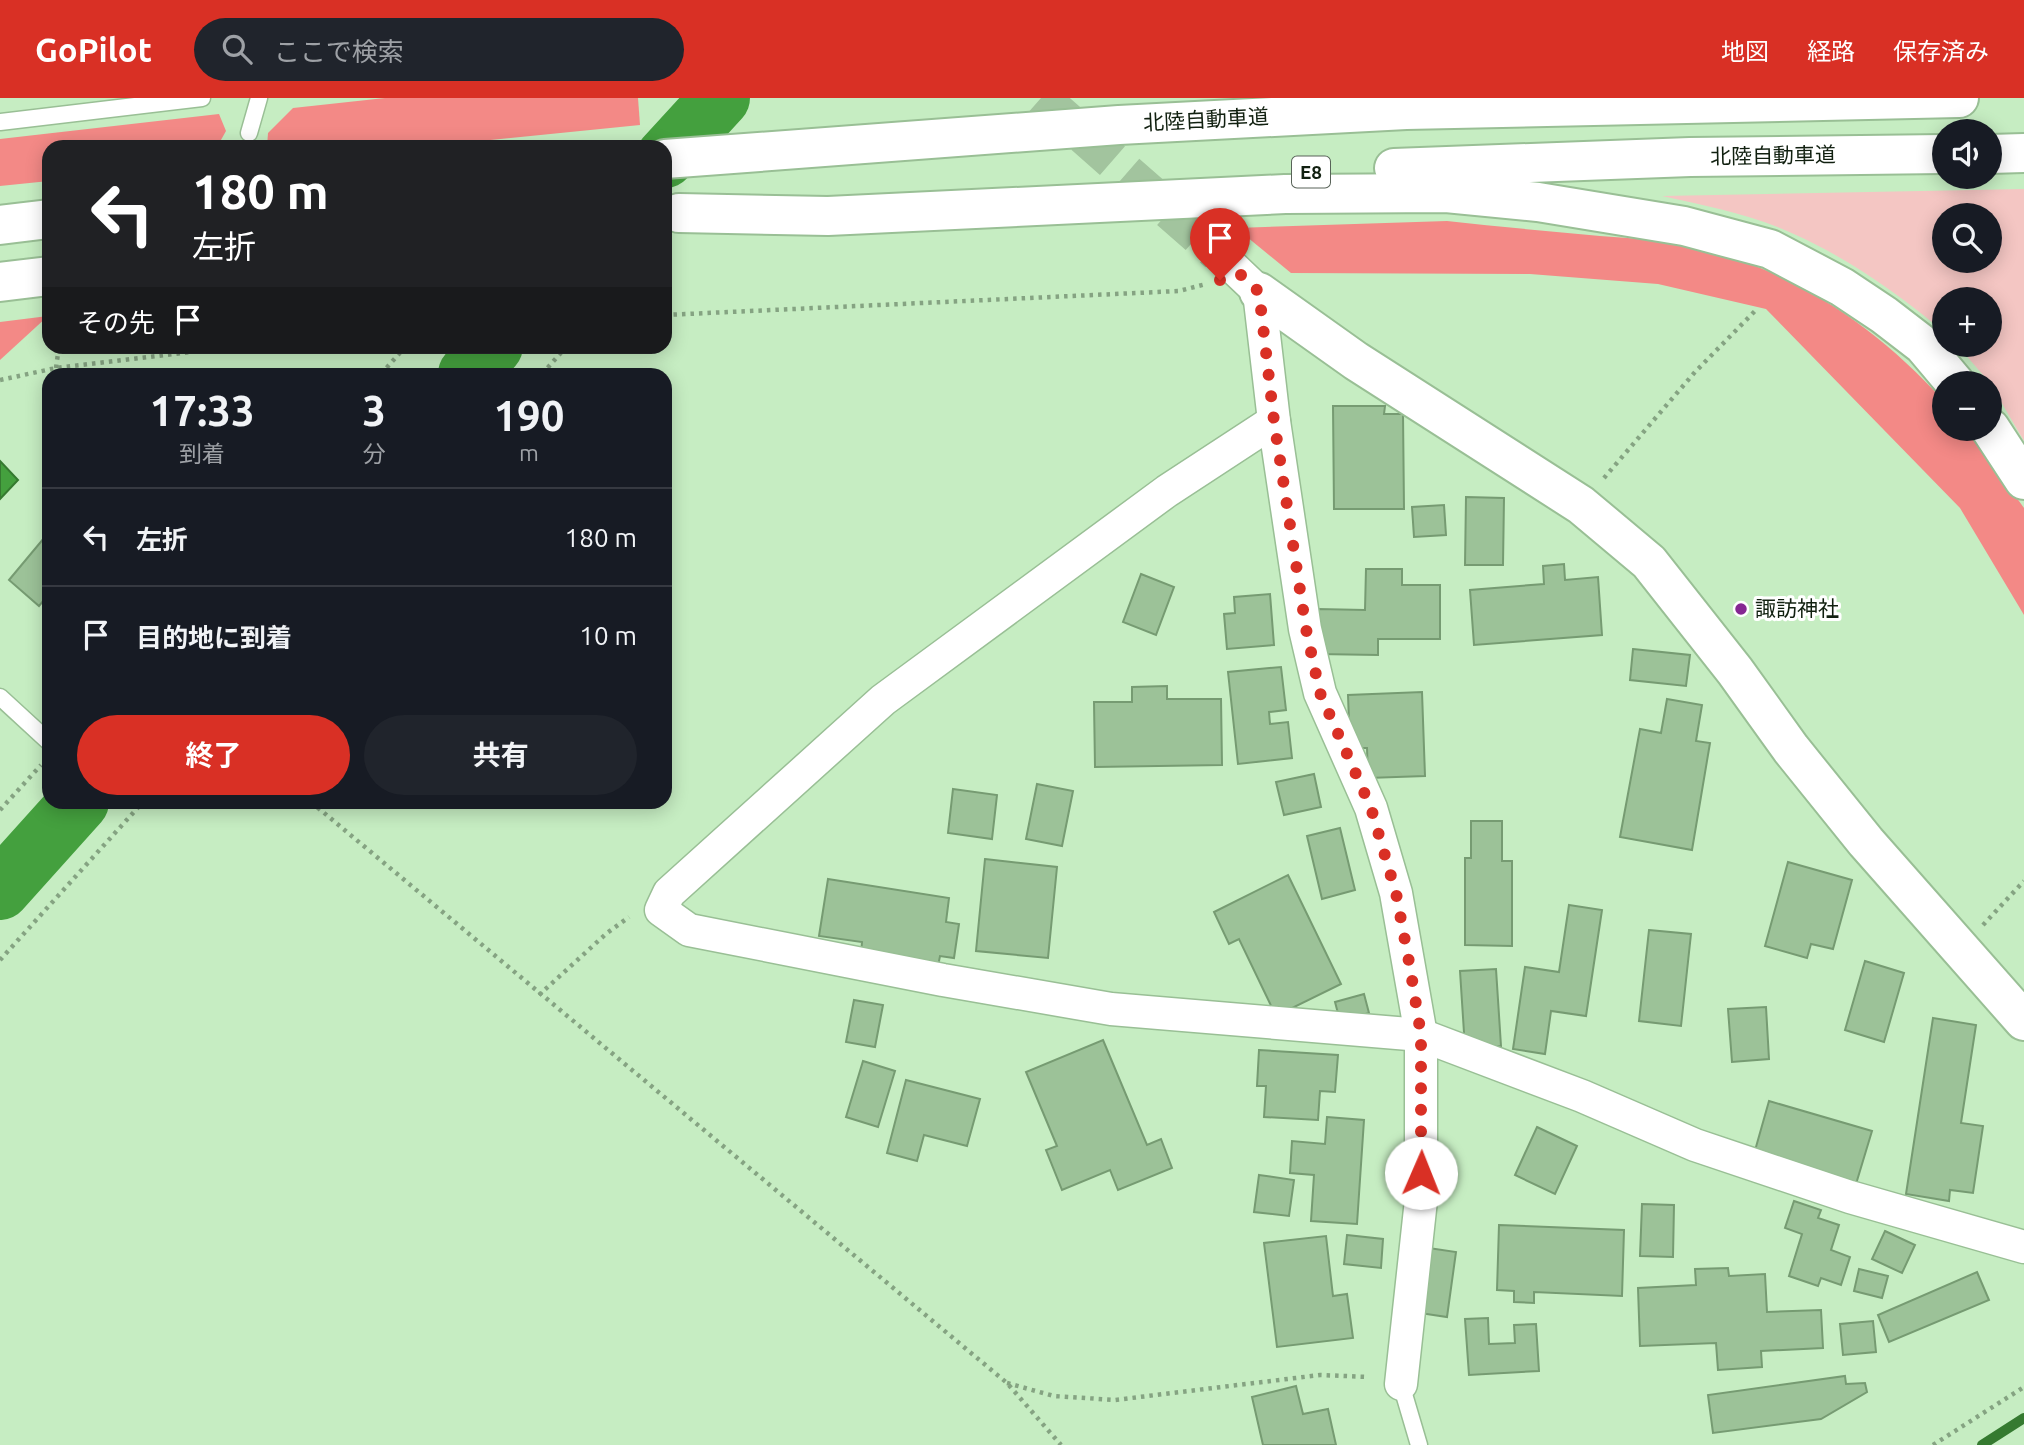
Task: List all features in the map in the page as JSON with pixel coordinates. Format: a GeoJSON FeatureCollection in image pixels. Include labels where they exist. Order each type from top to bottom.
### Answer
{"type":"FeatureCollection","features":[{"type":"Feature","properties":{"kind":"main road"},"geometry":{"type":"LineString","coordinates":[[1119,125],[1389,98]]}},
{"type":"Feature","properties":{"kind":"main road","name":"北陸自動車道"},"geometry":{"type":"LineString","coordinates":[[672,158],[1119,125],[1420,110],[1959,98]]}},
{"type":"Feature","properties":{"kind":"main road"},"geometry":{"type":"LineString","coordinates":[[2002,154],[2024,153]]}},
{"type":"Feature","properties":{"kind":"main road","name":"北陸自動車道"},"geometry":{"type":"LineString","coordinates":[[672,214],[1122,181],[1395,168],[1690,157],[1932,154]]}},
{"type":"Feature","properties":{"kind":"main road"},"geometry":{"type":"LineString","coordinates":[[672,214],[828,216],[1285,194],[1446,193],[1538,202],[1684,226],[1770,249],[1842,287],[1884,315],[1923,345],[1945,371]]}},
{"type":"Feature","properties":{"kind":"main road"},"geometry":{"type":"LineString","coordinates":[[0,225],[42,220]]}},
{"type":"Feature","properties":{"kind":"main road"},"geometry":{"type":"LineString","coordinates":[[1240,273],[1356,361],[1581,505],[1649,562],[1735,671],[1791,749],[1959,951],[2024,1021]]}},
{"type":"Feature","properties":{"kind":"main road"},"geometry":{"type":"LineString","coordinates":[[0,282],[42,277]]}},
{"type":"Feature","properties":{"kind":"main road"},"geometry":{"type":"LineString","coordinates":[[1998,441],[2024,480]]}},
{"type":"Feature","properties":{"kind":"street"},"geometry":{"type":"LineString","coordinates":[[1240,273],[1274,421],[1306,629],[1320,693],[1371,808],[1396,893],[1421,1035],[1421,1200],[1401,1384]]}},
{"type":"Feature","properties":{"kind":"street"},"geometry":{"type":"LineString","coordinates":[[1274,421],[1167,491],[883,700],[669,893],[660,910],[689,930],[1098,1007],[1421,1035],[1582,1096],[1695,1145],[1850,1197],[2024,1247]]}},
{"type":"Feature","properties":{"kind":"lane"},"geometry":{"type":"LineString","coordinates":[[0,122],[202,98]]}},
{"type":"Feature","properties":{"kind":"lane"},"geometry":{"type":"LineString","coordinates":[[249,133],[259,98]]}},
{"type":"Feature","properties":{"kind":"lane"},"geometry":{"type":"LineString","coordinates":[[0,698],[42,736]]}},
{"type":"Feature","properties":{"kind":"lane"},"geometry":{"type":"LineString","coordinates":[[1401,1384],[1419,1445]]}},
{"type":"Feature","properties":{"kind":"path"},"geometry":{"type":"LineString","coordinates":[[672,315],[1179,291],[1240,273]]}},
{"type":"Feature","properties":{"kind":"path"},"geometry":{"type":"LineString","coordinates":[[1581,505],[1695,372],[1755,311]]}},
{"type":"Feature","properties":{"kind":"path"},"geometry":{"type":"LineString","coordinates":[[58,354],[55,368],[173,354]]}},
{"type":"Feature","properties":{"kind":"path"},"geometry":{"type":"LineString","coordinates":[[386,368],[398,354]]}},
{"type":"Feature","properties":{"kind":"path"},"geometry":{"type":"LineString","coordinates":[[547,368],[560,354]]}},
{"type":"Feature","properties":{"kind":"path"},"geometry":{"type":"LineString","coordinates":[[0,380],[42,371]]}},
{"type":"Feature","properties":{"kind":"path"},"geometry":{"type":"LineString","coordinates":[[0,810],[42,764]]}},
{"type":"Feature","properties":{"kind":"path"},"geometry":{"type":"LineString","coordinates":[[0,960],[137,809]]}},
{"type":"Feature","properties":{"kind":"path"},"geometry":{"type":"LineString","coordinates":[[319,809],[1007,1383],[1061,1445]]}},
{"type":"Feature","properties":{"kind":"path"},"geometry":{"type":"LineString","coordinates":[[1959,951],[2024,881]]}},
{"type":"Feature","properties":{"kind":"path"},"geometry":{"type":"LineString","coordinates":[[539,995],[607,933],[633,915],[660,910]]}},
{"type":"Feature","properties":{"kind":"path"},"geometry":{"type":"LineString","coordinates":[[1007,1383],[1054,1396],[1115,1400],[1320,1375],[1366,1377],[1401,1384]]}},
{"type":"Feature","properties":{"kind":"path"},"geometry":{"type":"LineString","coordinates":[[1933,1445],[2024,1387]]}},
{"type":"Feature","properties":{"kind":"shaded area"},"geometry":{"type":"Polygon","coordinates":[[[385,98],[638,98],[640,125],[491,140],[268,140],[268,133],[293,108],[385,98]]]}},
{"type":"Feature","properties":{"kind":"shaded area"},"geometry":{"type":"Polygon","coordinates":[[[219,114],[226,131],[221,140],[42,140],[42,182],[0,186],[0,139],[219,114]]]}},
{"type":"Feature","properties":{"kind":"shaded area"},"geometry":{"type":"Polygon","coordinates":[[[2024,189],[2024,441],[2002,403],[2002,371],[1980,371],[1967,357],[2002,357],[2002,287],[1932,287],[1932,322],[1835,255],[1780,228],[1713,207],[1662,196],[2024,189]]]}},
{"type":"Feature","properties":{"kind":"shaded area"},"geometry":{"type":"Polygon","coordinates":[[[1447,221],[1684,244],[1778,275],[1838,309],[1866,329],[1932,389],[1932,441],[1976,441],[2024,508],[2024,615],[1960,508],[1766,309],[1658,284],[1530,274],[1291,273],[1236,228],[1447,221]]]}},
{"type":"Feature","properties":{"kind":"shaded area"},"geometry":{"type":"Polygon","coordinates":[[[42,317],[42,322],[0,360],[0,322],[42,317]]]}},
{"type":"Feature","properties":{"kind":"shaded area"},"geometry":{"type":"Polygon","coordinates":[[[0,461],[18,480],[0,499],[0,461]]]}},
{"type":"Feature","properties":{"kind":"building"},"geometry":{"type":"Polygon","coordinates":[[[1333,406],[1385,406],[1384,414],[1403,414],[1404,509],[1334,509],[1333,406]]]}},
{"type":"Feature","properties":{"kind":"building"},"geometry":{"type":"Polygon","coordinates":[[[1466,497],[1504,498],[1503,565],[1465,565],[1466,497]]]}},
{"type":"Feature","properties":{"kind":"building"},"geometry":{"type":"Polygon","coordinates":[[[1444,505],[1446,535],[1414,537],[1412,507],[1444,505]]]}},
{"type":"Feature","properties":{"kind":"building"},"geometry":{"type":"Polygon","coordinates":[[[42,540],[42,602],[39,606],[9,580],[42,540]]]}},
{"type":"Feature","properties":{"kind":"building"},"geometry":{"type":"Polygon","coordinates":[[[1564,564],[1565,580],[1598,577],[1602,635],[1474,645],[1470,590],[1544,584],[1543,566],[1564,564]]]}},
{"type":"Feature","properties":{"kind":"building"},"geometry":{"type":"Polygon","coordinates":[[[1366,569],[1402,569],[1402,585],[1440,585],[1440,639],[1378,639],[1378,655],[1318,654],[1318,609],[1365,610],[1366,569]]]}},
{"type":"Feature","properties":{"kind":"building"},"geometry":{"type":"Polygon","coordinates":[[[1141,574],[1174,587],[1156,635],[1123,622],[1141,574]]]}},
{"type":"Feature","properties":{"kind":"building"},"geometry":{"type":"Polygon","coordinates":[[[1270,594],[1274,645],[1227,649],[1224,614],[1235,613],[1234,597],[1270,594]]]}},
{"type":"Feature","properties":{"kind":"building"},"geometry":{"type":"Polygon","coordinates":[[[1633,649],[1690,655],[1686,686],[1630,680],[1633,649]]]}},
{"type":"Feature","properties":{"kind":"building"},"geometry":{"type":"Polygon","coordinates":[[[1281,667],[1286,710],[1269,712],[1270,724],[1288,722],[1292,758],[1238,764],[1228,672],[1281,667]]]}},
{"type":"Feature","properties":{"kind":"building"},"geometry":{"type":"Polygon","coordinates":[[[1167,686],[1167,699],[1221,699],[1222,765],[1095,767],[1094,702],[1132,702],[1132,687],[1167,686]]]}},
{"type":"Feature","properties":{"kind":"building"},"geometry":{"type":"Polygon","coordinates":[[[1422,692],[1425,776],[1368,778],[1367,748],[1350,748],[1348,695],[1422,692]]]}},
{"type":"Feature","properties":{"kind":"building"},"geometry":{"type":"Polygon","coordinates":[[[1667,699],[1702,705],[1696,741],[1710,743],[1692,850],[1620,837],[1640,729],[1661,733],[1667,699]]]}},
{"type":"Feature","properties":{"kind":"building"},"geometry":{"type":"Polygon","coordinates":[[[1314,774],[1321,807],[1284,815],[1276,782],[1314,774]]]}},
{"type":"Feature","properties":{"kind":"building"},"geometry":{"type":"Polygon","coordinates":[[[1037,784],[1073,791],[1062,846],[1026,839],[1037,784]]]}},
{"type":"Feature","properties":{"kind":"building"},"geometry":{"type":"Polygon","coordinates":[[[953,789],[997,795],[992,839],[948,833],[953,789]]]}},
{"type":"Feature","properties":{"kind":"building"},"geometry":{"type":"Polygon","coordinates":[[[1471,821],[1502,821],[1502,861],[1512,861],[1512,946],[1465,945],[1465,858],[1471,858],[1471,821]]]}},
{"type":"Feature","properties":{"kind":"building"},"geometry":{"type":"Polygon","coordinates":[[[1340,828],[1355,890],[1322,899],[1307,836],[1340,828]]]}},
{"type":"Feature","properties":{"kind":"building"},"geometry":{"type":"Polygon","coordinates":[[[985,859],[1057,867],[1048,958],[976,951],[985,859]]]}},
{"type":"Feature","properties":{"kind":"building"},"geometry":{"type":"Polygon","coordinates":[[[1788,862],[1852,880],[1833,949],[1811,944],[1807,958],[1765,946],[1788,862]]]}},
{"type":"Feature","properties":{"kind":"building"},"geometry":{"type":"Polygon","coordinates":[[[1288,875],[1341,984],[1276,1016],[1239,939],[1229,944],[1214,912],[1288,875]]]}},
{"type":"Feature","properties":{"kind":"building"},"geometry":{"type":"Polygon","coordinates":[[[828,879],[949,898],[946,922],[959,924],[954,958],[940,956],[938,966],[861,954],[862,942],[819,936],[828,879]]]}},
{"type":"Feature","properties":{"kind":"building"},"geometry":{"type":"Polygon","coordinates":[[[1569,905],[1602,910],[1586,1016],[1551,1011],[1545,1054],[1513,1049],[1525,967],[1559,972],[1569,905]]]}},
{"type":"Feature","properties":{"kind":"building"},"geometry":{"type":"Polygon","coordinates":[[[1649,930],[1691,934],[1681,1026],[1639,1021],[1649,930]]]}},
{"type":"Feature","properties":{"kind":"building"},"geometry":{"type":"Polygon","coordinates":[[[1865,961],[1904,973],[1884,1042],[1845,1030],[1865,961]]]}},
{"type":"Feature","properties":{"kind":"building"},"geometry":{"type":"Polygon","coordinates":[[[1496,969],[1501,1046],[1465,1048],[1460,971],[1496,969]]]}},
{"type":"Feature","properties":{"kind":"building"},"geometry":{"type":"Polygon","coordinates":[[[1364,994],[1369,1013],[1340,1021],[1335,1002],[1364,994]]]}},
{"type":"Feature","properties":{"kind":"building"},"geometry":{"type":"Polygon","coordinates":[[[854,1000],[883,1005],[875,1047],[846,1042],[854,1000]]]}},
{"type":"Feature","properties":{"kind":"building"},"geometry":{"type":"Polygon","coordinates":[[[1766,1007],[1769,1059],[1732,1062],[1728,1009],[1766,1007]]]}},
{"type":"Feature","properties":{"kind":"building"},"geometry":{"type":"Polygon","coordinates":[[[1933,1018],[1976,1025],[1961,1123],[1983,1126],[1973,1193],[1950,1190],[1949,1201],[1906,1194],[1933,1018]]]}},
{"type":"Feature","properties":{"kind":"building"},"geometry":{"type":"Polygon","coordinates":[[[1103,1040],[1147,1145],[1161,1139],[1172,1168],[1118,1190],[1110,1170],[1062,1190],[1046,1150],[1057,1146],[1026,1072],[1103,1040]]]}},
{"type":"Feature","properties":{"kind":"building"},"geometry":{"type":"Polygon","coordinates":[[[1259,1050],[1338,1055],[1335,1092],[1320,1091],[1318,1120],[1264,1117],[1266,1086],[1257,1086],[1259,1050]]]}},
{"type":"Feature","properties":{"kind":"building"},"geometry":{"type":"Polygon","coordinates":[[[863,1061],[895,1071],[878,1127],[846,1117],[863,1061]]]}},
{"type":"Feature","properties":{"kind":"building"},"geometry":{"type":"Polygon","coordinates":[[[906,1080],[980,1099],[967,1146],[924,1135],[917,1161],[887,1153],[906,1080]]]}},
{"type":"Feature","properties":{"kind":"building"},"geometry":{"type":"Polygon","coordinates":[[[1769,1101],[1872,1131],[1856,1184],[1754,1154],[1769,1101]]]}},
{"type":"Feature","properties":{"kind":"building"},"geometry":{"type":"Polygon","coordinates":[[[1327,1117],[1364,1120],[1357,1224],[1311,1221],[1314,1175],[1290,1173],[1292,1141],[1325,1144],[1327,1117]]]}},
{"type":"Feature","properties":{"kind":"building"},"geometry":{"type":"Polygon","coordinates":[[[1537,1127],[1577,1146],[1555,1194],[1515,1175],[1537,1127]]]}},
{"type":"Feature","properties":{"kind":"building"},"geometry":{"type":"Polygon","coordinates":[[[1259,1175],[1294,1180],[1289,1216],[1254,1212],[1259,1175]]]}},
{"type":"Feature","properties":{"kind":"building"},"geometry":{"type":"Polygon","coordinates":[[[1794,1201],[1821,1210],[1818,1218],[1839,1225],[1831,1250],[1850,1257],[1841,1285],[1821,1278],[1818,1286],[1789,1276],[1802,1234],[1785,1228],[1794,1201]]]}},
{"type":"Feature","properties":{"kind":"building"},"geometry":{"type":"Polygon","coordinates":[[[1642,1204],[1674,1205],[1673,1257],[1640,1256],[1642,1204]]]}},
{"type":"Feature","properties":{"kind":"building"},"geometry":{"type":"Polygon","coordinates":[[[1499,1225],[1624,1230],[1622,1296],[1534,1292],[1534,1303],[1514,1302],[1514,1291],[1497,1290],[1499,1225]]]}},
{"type":"Feature","properties":{"kind":"building"},"geometry":{"type":"Polygon","coordinates":[[[1885,1231],[1915,1245],[1902,1273],[1872,1259],[1885,1231]]]}},
{"type":"Feature","properties":{"kind":"building"},"geometry":{"type":"Polygon","coordinates":[[[1347,1235],[1383,1239],[1381,1268],[1344,1264],[1347,1235]]]}},
{"type":"Feature","properties":{"kind":"building"},"geometry":{"type":"Polygon","coordinates":[[[1326,1236],[1333,1296],[1347,1294],[1353,1338],[1277,1347],[1264,1243],[1326,1236]]]}},
{"type":"Feature","properties":{"kind":"building"},"geometry":{"type":"Polygon","coordinates":[[[1422,1247],[1456,1252],[1447,1317],[1413,1312],[1422,1247]]]}},
{"type":"Feature","properties":{"kind":"building"},"geometry":{"type":"Polygon","coordinates":[[[1728,1268],[1729,1276],[1765,1274],[1767,1312],[1821,1310],[1823,1348],[1761,1351],[1762,1367],[1718,1370],[1716,1343],[1640,1346],[1638,1288],[1696,1285],[1695,1269],[1728,1268]]]}},
{"type":"Feature","properties":{"kind":"building"},"geometry":{"type":"Polygon","coordinates":[[[1859,1269],[1888,1276],[1882,1298],[1854,1291],[1859,1269]]]}},
{"type":"Feature","properties":{"kind":"building"},"geometry":{"type":"Polygon","coordinates":[[[1977,1272],[1989,1300],[1889,1342],[1878,1315],[1977,1272]]]}},
{"type":"Feature","properties":{"kind":"building"},"geometry":{"type":"Polygon","coordinates":[[[1488,1318],[1489,1344],[1515,1343],[1514,1325],[1536,1324],[1539,1371],[1469,1375],[1465,1319],[1488,1318]]]}},
{"type":"Feature","properties":{"kind":"building"},"geometry":{"type":"Polygon","coordinates":[[[1873,1321],[1876,1352],[1843,1355],[1840,1324],[1873,1321]]]}},
{"type":"Feature","properties":{"kind":"building"},"geometry":{"type":"Polygon","coordinates":[[[1845,1376],[1846,1384],[1865,1383],[1867,1392],[1821,1419],[1713,1433],[1708,1395],[1845,1376]]]}},
{"type":"Feature","properties":{"kind":"building"},"geometry":{"type":"Polygon","coordinates":[[[1296,1386],[1303,1414],[1328,1409],[1336,1445],[1263,1445],[1252,1397],[1296,1386]]]}},
{"type":"Feature","properties":{"kind":"waterway"},"geometry":{"type":"LineString","coordinates":[[672,150],[720,98]]}},
{"type":"Feature","properties":{"kind":"waterway"},"geometry":{"type":"LineString","coordinates":[[473,368],[486,354]]}},
{"type":"Feature","properties":{"kind":"waterway"},"geometry":{"type":"LineString","coordinates":[[0,890],[73,809]]}},
{"type":"Feature","properties":{"kind":"waterway"},"geometry":{"type":"LineString","coordinates":[[1982,1445],[2024,1418]]}},
{"type":"Feature","properties":{"kind":"tunnel"},"geometry":{"type":"LineString","coordinates":[[1041,98],[1218,253]]}},
{"type":"Feature","properties":{"kind":"place","name":"諏訪神社"},"geometry":{"type":"Point","coordinates":[1741,609]}},
{"type":"Feature","properties":{"kind":"route"},"geometry":{"type":"LineString","coordinates":[[1220,280],[1241,275],[1259,292],[1274,421],[1306,629],[1320,693],[1371,808],[1396,893],[1421,1035],[1421,1173]]}}]}
